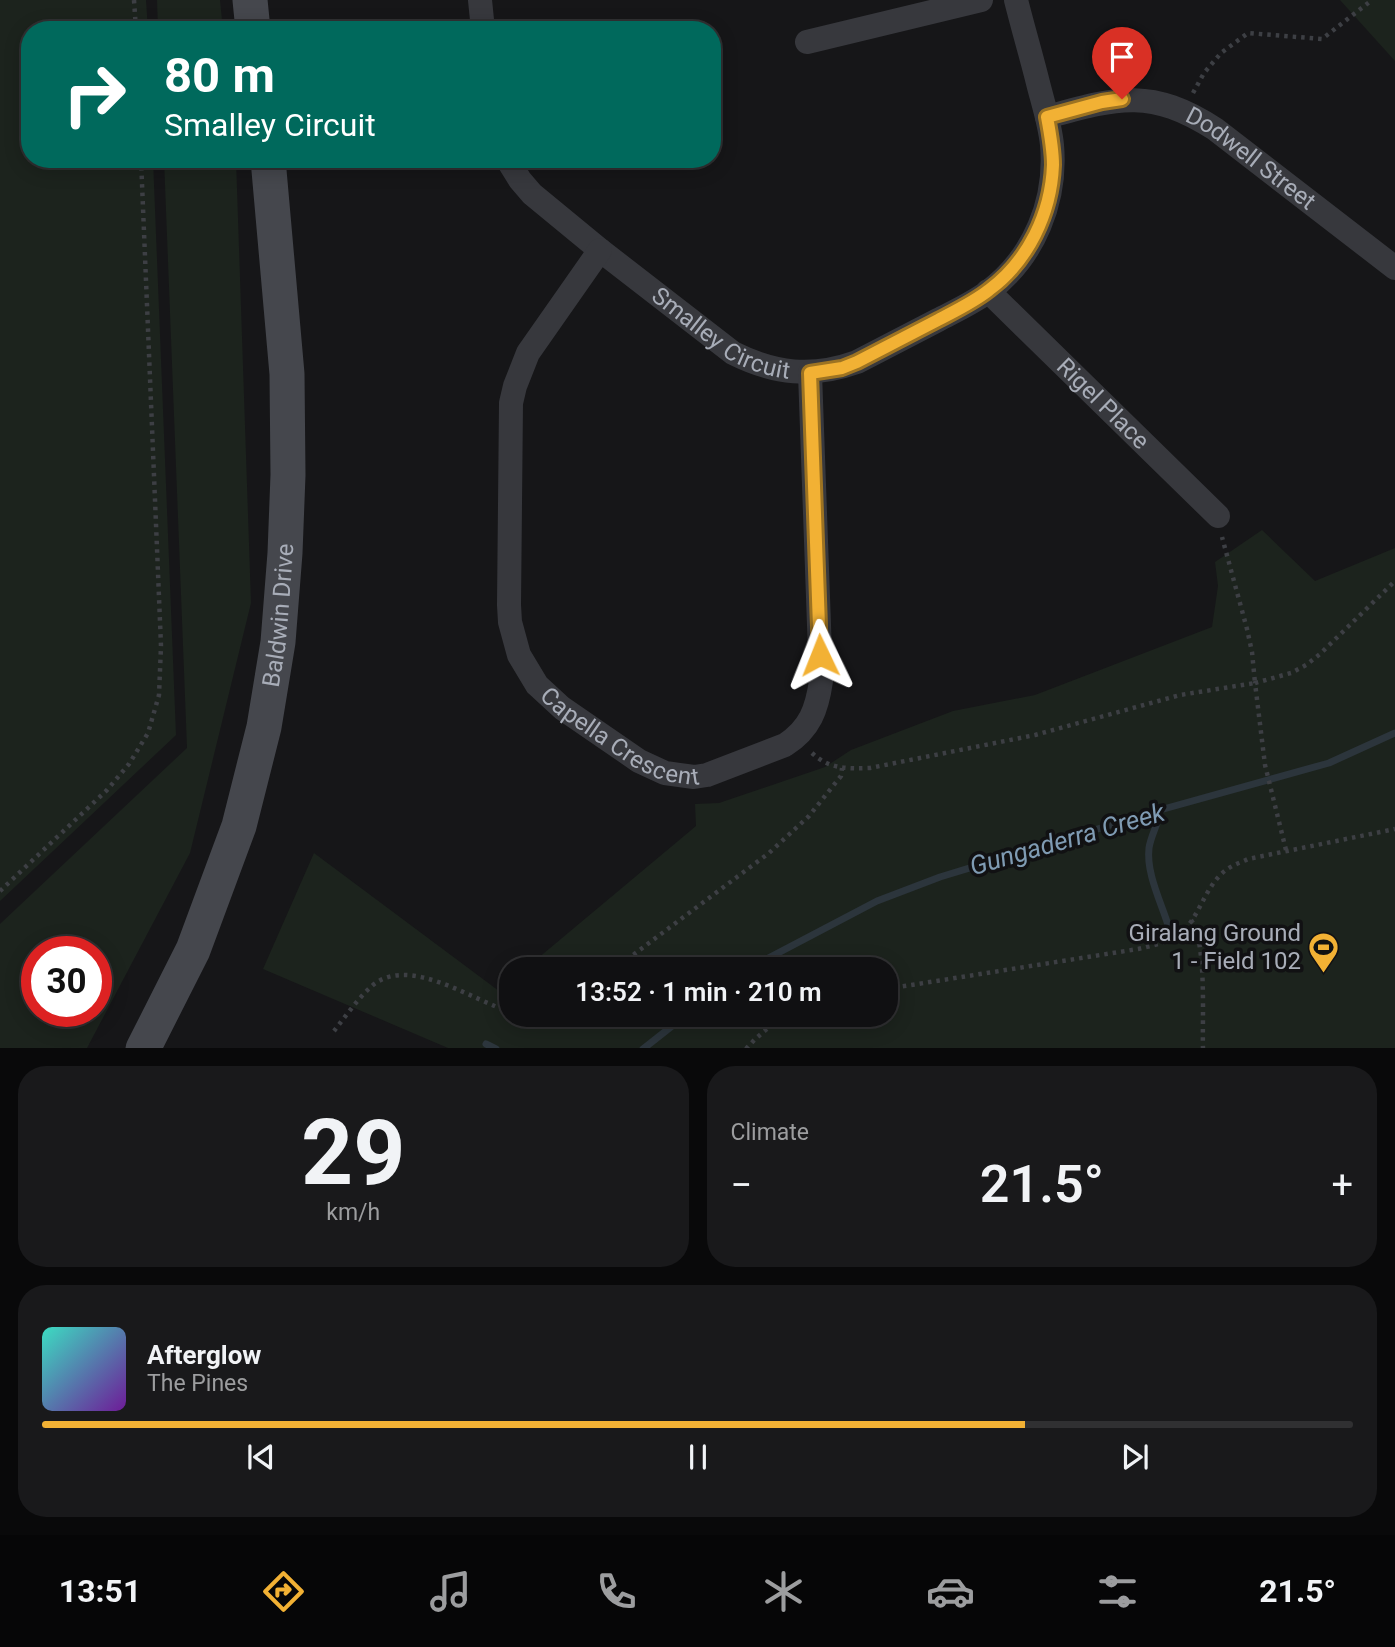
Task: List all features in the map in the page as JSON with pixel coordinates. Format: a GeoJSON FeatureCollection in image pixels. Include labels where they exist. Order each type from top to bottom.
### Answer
{"type":"FeatureCollection","features":[{"type":"Feature","properties":{"kind":"main road"},"geometry":{"type":"LineString","coordinates":[[250,0],[252,21]]}},
{"type":"Feature","properties":{"kind":"main road","name":"Baldwin Drive"},"geometry":{"type":"LineString","coordinates":[[142,1048],[193,950],[239,826],[264,727],[278,642],[288,475],[287,374],[269,168]]}},
{"type":"Feature","properties":{"kind":"street"},"geometry":{"type":"LineString","coordinates":[[480,0],[482,21]]}},
{"type":"Feature","properties":{"kind":"street"},"geometry":{"type":"LineString","coordinates":[[807,42],[981,0]]}},
{"type":"Feature","properties":{"kind":"street","name":"Smalley Circuit"},"geometry":{"type":"LineString","coordinates":[[513,168],[532,194],[733,353],[770,368],[810,373],[842,368],[968,304],[988,291],[1018,262],[1040,226],[1051,186],[1052,144],[1016,0]]}},
{"type":"Feature","properties":{"kind":"street","name":"Dodwell Street"},"geometry":{"type":"LineString","coordinates":[[1047,117],[1122,99],[1161,103],[1184,111],[1215,129],[1395,268]]}},
{"type":"Feature","properties":{"kind":"street","name":"Capella Crescent"},"geometry":{"type":"LineString","coordinates":[[600,250],[527,353],[515,386],[510,421],[509,605],[510,622],[519,655],[537,685],[562,708],[639,761],[665,773],[694,777],[707,775],[785,745],[797,737]]}},
{"type":"Feature","properties":{"kind":"street","name":"Rigel Place"},"geometry":{"type":"LineString","coordinates":[[988,291],[1218,516]]}},
{"type":"Feature","properties":{"kind":"street"},"geometry":{"type":"LineString","coordinates":[[797,737],[809,723],[818,703],[821,681],[810,373]]}},
{"type":"Feature","properties":{"kind":"path"},"geometry":{"type":"LineString","coordinates":[[134,0],[135,21]]}},
{"type":"Feature","properties":{"kind":"path"},"geometry":{"type":"LineString","coordinates":[[1184,111],[1204,73],[1221,53],[1248,33],[1322,38],[1372,0]]}},
{"type":"Feature","properties":{"kind":"path"},"geometry":{"type":"LineString","coordinates":[[0,891],[107,790],[129,764],[148,733],[159,695],[161,646],[141,168]]}},
{"type":"Feature","properties":{"kind":"path"},"geometry":{"type":"LineString","coordinates":[[1218,516],[1252,652],[1265,765],[1286,850]]}},
{"type":"Feature","properties":{"kind":"path"},"geometry":{"type":"LineString","coordinates":[[797,737],[829,765],[870,768],[1035,735],[1181,695],[1255,683],[1291,673],[1306,665],[1395,581]]}},
{"type":"Feature","properties":{"kind":"path"},"geometry":{"type":"LineString","coordinates":[[630,957],[769,853],[809,816],[841,776],[842,768]]}},
{"type":"Feature","properties":{"kind":"path"},"geometry":{"type":"LineString","coordinates":[[898,987],[1160,944],[1186,928],[1213,885],[1229,868],[1248,859],[1286,850],[1395,829]]}},
{"type":"Feature","properties":{"kind":"path"},"geometry":{"type":"LineString","coordinates":[[1191,920],[1196,927],[1201,950],[1203,1048]]}},
{"type":"Feature","properties":{"kind":"path"},"geometry":{"type":"LineString","coordinates":[[334,1031],[372,986],[386,977],[404,974],[446,984],[499,1008]]}},
{"type":"Feature","properties":{"kind":"path"},"geometry":{"type":"LineString","coordinates":[[746,1048],[769,1027]]}},
{"type":"Feature","properties":{"kind":"shaded area"},"geometry":{"type":"Polygon","coordinates":[[[0,0],[146,0],[147,21],[21,21],[21,168],[153,168],[176,735],[0,901],[0,0]]]}},
{"type":"Feature","properties":{"kind":"shaded area"},"geometry":{"type":"Polygon","coordinates":[[[157,0],[220,0],[222,21],[158,21],[157,0]]]}},
{"type":"Feature","properties":{"kind":"shaded area"},"geometry":{"type":"Polygon","coordinates":[[[1340,0],[1395,0],[1395,61],[1340,0]]]}},
{"type":"Feature","properties":{"kind":"shaded area"},"geometry":{"type":"Polygon","coordinates":[[[164,168],[236,168],[251,603],[190,853],[112,1001],[112,936],[21,936],[21,1027],[98,1027],[87,1048],[0,1048],[0,924],[187,748],[164,168]]]}},
{"type":"Feature","properties":{"kind":"shaded area"},"geometry":{"type":"Polygon","coordinates":[[[1262,530],[1315,581],[1395,548],[1395,1048],[448,1048],[263,969],[314,853],[499,991],[499,1027],[898,1027],[898,957],[539,957],[696,826],[695,804],[719,803],[825,767],[851,750],[953,711],[1035,695],[1212,627],[1218,586],[1215,562],[1262,530]]]}},
{"type":"Feature","properties":{"kind":"waterway","name":"Gungaderra Creek"},"geometry":{"type":"LineString","coordinates":[[771,957],[877,901],[940,877],[1160,810],[1329,763],[1395,733]]}},
{"type":"Feature","properties":{"kind":"waterway"},"geometry":{"type":"LineString","coordinates":[[1160,810],[1150,843],[1149,858],[1152,877],[1168,925]]}},
{"type":"Feature","properties":{"kind":"waterway","name":"Gungaderra Creek"},"geometry":{"type":"LineString","coordinates":[[644,1048],[671,1027]]}},
{"type":"Feature","properties":{"kind":"waterway"},"geometry":{"type":"LineString","coordinates":[[486,1044],[494,1048]]}},
{"type":"Feature","properties":{"kind":"place","name":"Giralang Ground 1 - Field 102"},"geometry":{"type":"Point","coordinates":[1324,974]}},
{"type":"Feature","properties":{"kind":"route"},"geometry":{"type":"LineString","coordinates":[[820,655],[810,373],[842,368],[857,362],[968,304],[1004,278],[1030,244],[1047,206],[1053,164],[1047,117],[1122,99]]}}]}
